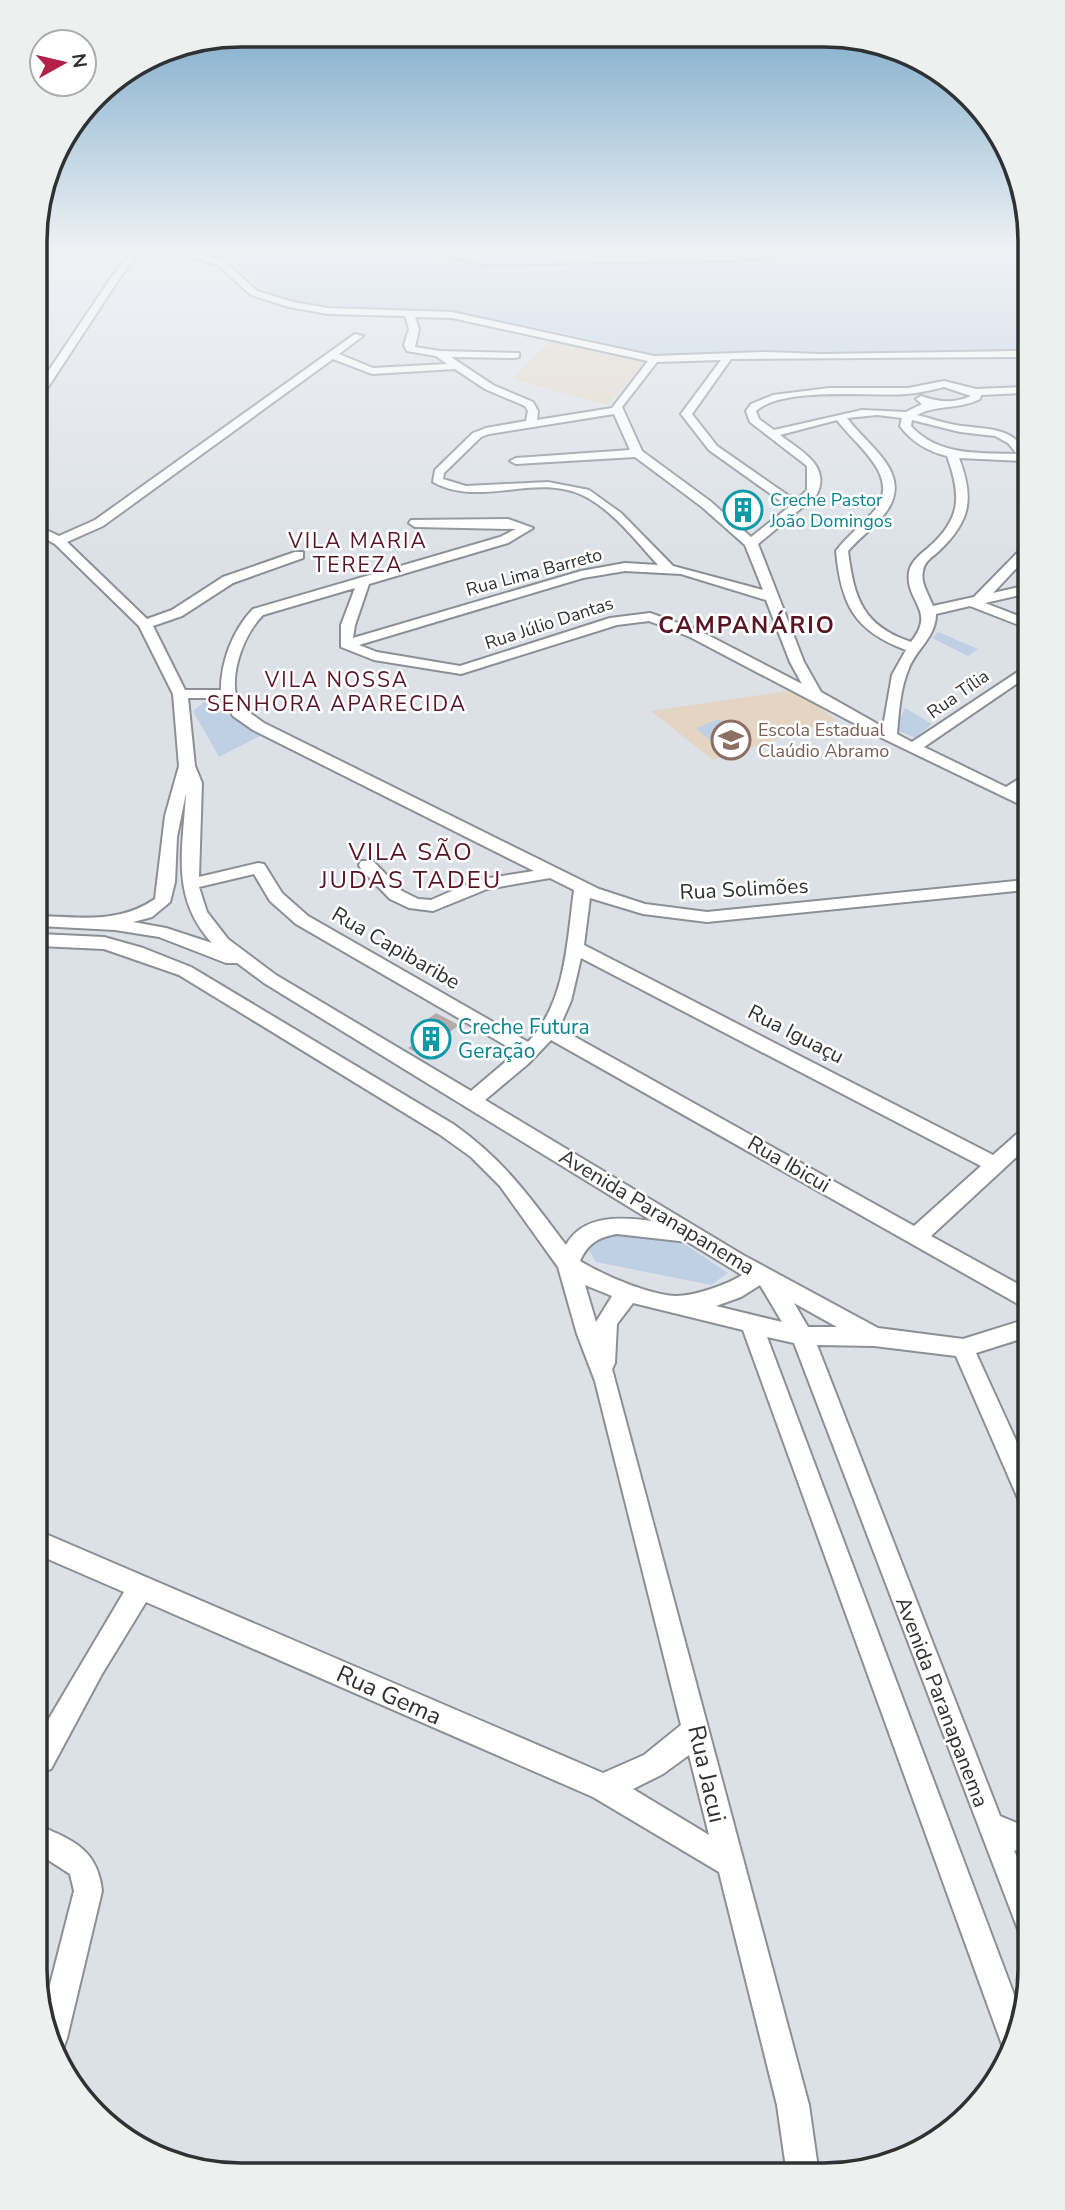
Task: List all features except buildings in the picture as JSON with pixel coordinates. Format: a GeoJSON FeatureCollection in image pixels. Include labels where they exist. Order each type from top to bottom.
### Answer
{"type":"FeatureCollection","features":[{"type":"Feature","properties":{"kind":"street"},"geometry":{"type":"LineString","coordinates":[[48,380],[67,351]]}},
{"type":"Feature","properties":{"kind":"street"},"geometry":{"type":"LineString","coordinates":[[59,541],[99,523],[338,351]]}},
{"type":"Feature","properties":{"kind":"street"},"geometry":{"type":"LineString","coordinates":[[418,351],[515,355]]}},
{"type":"Feature","properties":{"kind":"street"},"geometry":{"type":"LineString","coordinates":[[619,351],[654,359],[766,355],[1018,355]]}},
{"type":"Feature","properties":{"kind":"street"},"geometry":{"type":"LineString","coordinates":[[439,354],[489,387],[529,404],[533,411],[531,422]]}},
{"type":"Feature","properties":{"kind":"street"},"geometry":{"type":"LineString","coordinates":[[333,355],[372,371],[458,366]]}},
{"type":"Feature","properties":{"kind":"street"},"geometry":{"type":"LineString","coordinates":[[727,358],[686,414],[713,448],[797,507]]}},
{"type":"Feature","properties":{"kind":"street"},"geometry":{"type":"LineString","coordinates":[[654,359],[617,410],[494,428],[477,435],[439,472],[438,480],[444,485],[462,489],[550,484],[584,491],[599,500],[668,568]]}},
{"type":"Feature","properties":{"kind":"street"},"geometry":{"type":"LineString","coordinates":[[751,543],[812,494],[815,474],[805,458],[754,420],[751,411],[755,406],[777,397],[829,391],[908,391],[944,384],[976,392],[1018,390]]}},
{"type":"Feature","properties":{"kind":"street"},"geometry":{"type":"LineString","coordinates":[[908,391],[929,404]]}},
{"type":"Feature","properties":{"kind":"street"},"geometry":{"type":"LineString","coordinates":[[976,392],[976,397],[970,401],[929,404],[908,416],[905,426],[919,441],[952,454],[1018,458]]}},
{"type":"Feature","properties":{"kind":"street"},"geometry":{"type":"LineString","coordinates":[[617,410],[637,453],[715,510],[751,543],[797,662],[815,695]]}},
{"type":"Feature","properties":{"kind":"street"},"geometry":{"type":"LineString","coordinates":[[770,434],[870,413],[908,416],[961,429],[1004,435],[1018,446]]}},
{"type":"Feature","properties":{"kind":"street"},"geometry":{"type":"LineString","coordinates":[[840,418],[849,431],[881,462],[889,475],[891,488],[880,512],[855,534],[842,551],[844,573],[863,621],[877,634],[914,648]]}},
{"type":"Feature","properties":{"kind":"street"},"geometry":{"type":"LineString","coordinates":[[516,461],[637,453]]}},
{"type":"Feature","properties":{"kind":"street"},"geometry":{"type":"LineString","coordinates":[[889,736],[895,689],[902,665],[927,631],[930,611],[915,576],[918,564],[964,510],[964,493],[952,454]]}},
{"type":"Feature","properties":{"kind":"street"},"geometry":{"type":"LineString","coordinates":[[180,694],[227,694],[239,638],[252,616],[278,604],[504,540],[527,528],[508,523],[415,523]]}},
{"type":"Feature","properties":{"kind":"street","name":"Avenida Paranapanema"},"geometry":{"type":"LineString","coordinates":[[48,535],[59,541],[145,625],[180,694],[187,766],[194,783],[190,884],[199,912],[210,930],[236,955],[270,979],[763,1277],[802,1336],[1017,1893]]}},
{"type":"Feature","properties":{"kind":"street"},"geometry":{"type":"LineString","coordinates":[[145,625],[177,612],[228,580],[299,555]]}},
{"type":"Feature","properties":{"kind":"street"},"geometry":{"type":"LineString","coordinates":[[976,601],[1018,560]]}},
{"type":"Feature","properties":{"kind":"street","name":"Rua Lima Barreto"},"geometry":{"type":"LineString","coordinates":[[346,644],[581,575],[625,567],[668,568],[774,598]]}},
{"type":"Feature","properties":{"kind":"street"},"geometry":{"type":"LineString","coordinates":[[346,644],[348,625],[363,582]]}},
{"type":"Feature","properties":{"kind":"street"},"geometry":{"type":"LineString","coordinates":[[930,611],[1018,591]]}},
{"type":"Feature","properties":{"kind":"street"},"geometry":{"type":"LineString","coordinates":[[976,601],[1018,620]]}},
{"type":"Feature","properties":{"kind":"street","name":"Rua Júlio Dantas"},"geometry":{"type":"LineString","coordinates":[[346,644],[374,656],[461,670],[629,617],[650,617],[695,634],[889,736],[1018,799]]}},
{"type":"Feature","properties":{"kind":"street"},"geometry":{"type":"LineString","coordinates":[[769,674],[797,662]]}},
{"type":"Feature","properties":{"kind":"street","name":"Rua Tília"},"geometry":{"type":"LineString","coordinates":[[913,748],[1018,676]]}},
{"type":"Feature","properties":{"kind":"street","name":"Rua Solimões"},"geometry":{"type":"LineString","coordinates":[[227,694],[233,707],[256,725],[583,888],[643,909],[707,916],[1018,886]]}},
{"type":"Feature","properties":{"kind":"street","name":"Avenida Paranapanema"},"geometry":{"type":"LineString","coordinates":[[104,923],[146,913],[162,902],[167,882],[169,837],[180,784],[187,766]]}},
{"type":"Feature","properties":{"kind":"street"},"geometry":{"type":"LineString","coordinates":[[1007,793],[1018,785]]}},
{"type":"Feature","properties":{"kind":"street"},"geometry":{"type":"LineString","coordinates":[[367,865],[396,895],[415,904],[433,906],[483,884],[552,873]]}},
{"type":"Feature","properties":{"kind":"street","name":"Rua Capibaribe"},"geometry":{"type":"LineString","coordinates":[[190,884],[258,868],[276,897],[302,920],[528,1051]]}},
{"type":"Feature","properties":{"kind":"street"},"geometry":{"type":"LineString","coordinates":[[472,1101],[549,1030],[561,1003],[574,947],[583,888]]}},
{"type":"Feature","properties":{"kind":"street"},"geometry":{"type":"LineString","coordinates":[[48,921],[104,923],[162,930],[270,979]]}},
{"type":"Feature","properties":{"kind":"street"},"geometry":{"type":"LineString","coordinates":[[48,940],[104,943],[137,952],[185,971],[247,1008],[478,1152],[506,1181],[568,1264],[597,1282],[629,1293],[802,1336],[874,1337],[962,1348],[1017,1331]]}},
{"type":"Feature","properties":{"kind":"street","name":"Rua Iguaçu"},"geometry":{"type":"LineString","coordinates":[[574,947],[995,1165]]}},
{"type":"Feature","properties":{"kind":"street","name":"Rua Ibicui"},"geometry":{"type":"LineString","coordinates":[[549,1030],[1017,1295]]}},
{"type":"Feature","properties":{"kind":"street"},"geometry":{"type":"LineString","coordinates":[[916,1237],[1017,1145]]}},
{"type":"Feature","properties":{"kind":"street"},"geometry":{"type":"LineString","coordinates":[[568,1264],[571,1251],[581,1238],[606,1226],[630,1225],[697,1237]]}},
{"type":"Feature","properties":{"kind":"street","name":"Rua Jacui"},"geometry":{"type":"LineString","coordinates":[[568,1264],[588,1335],[606,1381],[728,1862],[793,2105],[801,2163]]}},
{"type":"Feature","properties":{"kind":"street"},"geometry":{"type":"LineString","coordinates":[[674,1303],[708,1300],[739,1290],[763,1277],[874,1337]]}},
{"type":"Feature","properties":{"kind":"street","name":"Rua Jacui"},"geometry":{"type":"LineString","coordinates":[[606,1381],[603,1329],[607,1317],[629,1293]]}},
{"type":"Feature","properties":{"kind":"street"},"geometry":{"type":"LineString","coordinates":[[752,1325],[1009,2023]]}},
{"type":"Feature","properties":{"kind":"street"},"geometry":{"type":"LineString","coordinates":[[962,1348],[1017,1466]]}},
{"type":"Feature","properties":{"kind":"street","name":"Rua Gema"},"geometry":{"type":"LineString","coordinates":[[47,1547],[603,1787],[728,1862]]}},
{"type":"Feature","properties":{"kind":"street"},"geometry":{"type":"LineString","coordinates":[[47,1748],[140,1589]]}},
{"type":"Feature","properties":{"kind":"street"},"geometry":{"type":"LineString","coordinates":[[603,1787],[649,1769],[674,1752],[696,1729]]}},
{"type":"Feature","properties":{"kind":"street"},"geometry":{"type":"LineString","coordinates":[[990,1826],[1017,1837]]}},
{"type":"Feature","properties":{"kind":"street"},"geometry":{"type":"LineString","coordinates":[[47,1844],[80,1863],[88,1878],[88,1891],[56,2024]]}},
{"type":"Feature","properties":{"kind":"shaded area"},"geometry":{"type":"Polygon","coordinates":[[[540,351],[603,351],[645,362],[607,405],[512,379],[540,351]]]}},
{"type":"Feature","properties":{"kind":"shaded area"},"geometry":{"type":"Polygon","coordinates":[[[641,351],[750,351],[662,356],[641,351]]]}},
{"type":"Feature","properties":{"kind":"shaded area"},"geometry":{"type":"Polygon","coordinates":[[[808,351],[966,351],[871,353],[808,351]]]}},
{"type":"Feature","properties":{"kind":"shaded area"},"geometry":{"type":"Polygon","coordinates":[[[938,632],[978,649],[968,656],[932,638],[938,632]]]}},
{"type":"Feature","properties":{"kind":"shaded area","name":"Escola Estadual Claúdio Abramo"},"geometry":{"type":"Polygon","coordinates":[[[787,691],[811,700],[836,720],[713,760],[651,711],[787,691]]]}},
{"type":"Feature","properties":{"kind":"shaded area"},"geometry":{"type":"Polygon","coordinates":[[[203,703],[222,704],[223,712],[262,735],[219,757],[193,711],[203,703]]]}},
{"type":"Feature","properties":{"kind":"shaded area"},"geometry":{"type":"Polygon","coordinates":[[[905,708],[932,724],[915,738],[895,729],[905,708]]]}},
{"type":"Feature","properties":{"kind":"shaded area"},"geometry":{"type":"Polygon","coordinates":[[[719,719],[748,745],[725,754],[696,728],[719,719]]]}},
{"type":"Feature","properties":{"kind":"shaded area"},"geometry":{"type":"Polygon","coordinates":[[[634,1230],[680,1241],[728,1273],[711,1285],[596,1262],[586,1245],[599,1235],[634,1230]]]}},
{"type":"Feature","properties":{"kind":"place","name":"Creche Pastor João Domingos"},"geometry":{"type":"Point","coordinates":[743,510]}},
{"type":"Feature","properties":{"kind":"place","name":"Escola Estadual Claúdio Abramo"},"geometry":{"type":"Point","coordinates":[731,740]}},
{"type":"Feature","properties":{"kind":"place","name":"Creche Futura Geração"},"geometry":{"type":"Point","coordinates":[431,1039]}},
{"type":"Feature","properties":{"kind":"district","name":"VILA MARIA TEREZA"},"geometry":{"type":"Point","coordinates":[358,553]}},
{"type":"Feature","properties":{"kind":"district","name":"CAMPANÁRIO"},"geometry":{"type":"Point","coordinates":[747,625]}},
{"type":"Feature","properties":{"kind":"district","name":"VILA NOSSA SENHORA APARECIDA"},"geometry":{"type":"Point","coordinates":[337,692]}},
{"type":"Feature","properties":{"kind":"district","name":"VILA SÃO JUDAS TADEU"},"geometry":{"type":"Point","coordinates":[411,866]}}]}
